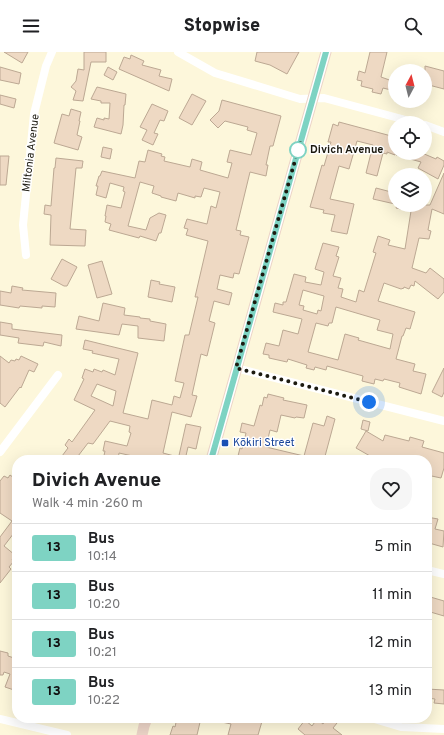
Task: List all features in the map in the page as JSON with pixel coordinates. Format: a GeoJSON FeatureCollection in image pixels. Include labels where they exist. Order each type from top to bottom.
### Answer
{"type":"FeatureCollection","features":[{"type":"Feature","properties":{"kind":"main road"},"geometry":{"type":"LineString","coordinates":[[212,455],[326,52]]}},
{"type":"Feature","properties":{"kind":"main road"},"geometry":{"type":"LineString","coordinates":[[142,735],[146,723]]}},
{"type":"Feature","properties":{"kind":"street","name":"Miltonia Avenue"},"geometry":{"type":"LineString","coordinates":[[26,255],[23,225],[34,114],[46,66],[52,52]]}},
{"type":"Feature","properties":{"kind":"street"},"geometry":{"type":"LineString","coordinates":[[178,52],[215,73],[300,99],[324,98],[391,116]]}},
{"type":"Feature","properties":{"kind":"street"},"geometry":{"type":"LineString","coordinates":[[432,128],[444,132]]}},
{"type":"Feature","properties":{"kind":"street"},"geometry":{"type":"LineString","coordinates":[[236,368],[444,421]]}},
{"type":"Feature","properties":{"kind":"street"},"geometry":{"type":"LineString","coordinates":[[0,452],[58,375]]}},
{"type":"Feature","properties":{"kind":"street"},"geometry":{"type":"LineString","coordinates":[[432,571],[444,574]]}},
{"type":"Feature","properties":{"kind":"street"},"geometry":{"type":"LineString","coordinates":[[0,719],[12,722]]}},
{"type":"Feature","properties":{"kind":"street"},"geometry":{"type":"LineString","coordinates":[[17,723],[67,735]]}},
{"type":"Feature","properties":{"kind":"street"},"geometry":{"type":"LineString","coordinates":[[390,723],[401,726],[444,729]]}},
{"type":"Feature","properties":{"kind":"building"},"geometry":{"type":"Polygon","coordinates":[[[4,52],[28,52],[22,63],[4,52]]]}},
{"type":"Feature","properties":{"kind":"building"},"geometry":{"type":"Polygon","coordinates":[[[84,52],[106,52],[106,62],[91,62],[83,101],[73,100],[76,91],[71,87],[76,81],[78,69],[84,70],[84,52]]]}},
{"type":"Feature","properties":{"kind":"building"},"geometry":{"type":"Polygon","coordinates":[[[257,52],[299,52],[287,74],[270,65],[255,61],[257,52]]]}},
{"type":"Feature","properties":{"kind":"building"},"geometry":{"type":"Polygon","coordinates":[[[370,52],[387,52],[381,77],[388,80],[388,89],[383,88],[381,94],[372,92],[373,89],[361,86],[362,81],[357,80],[359,71],[365,73],[370,52]]]}},
{"type":"Feature","properties":{"kind":"building"},"geometry":{"type":"Polygon","coordinates":[[[131,55],[144,61],[142,65],[161,70],[159,76],[172,79],[169,91],[119,69],[124,57],[130,59],[131,55]]]}},
{"type":"Feature","properties":{"kind":"building"},"geometry":{"type":"Polygon","coordinates":[[[0,67],[21,73],[19,84],[0,80],[0,67]]]}},
{"type":"Feature","properties":{"kind":"building"},"geometry":{"type":"Polygon","coordinates":[[[108,67],[117,72],[113,80],[104,75],[108,67]]]}},
{"type":"Feature","properties":{"kind":"building"},"geometry":{"type":"Polygon","coordinates":[[[432,68],[444,71],[444,89],[432,86],[432,68]]]}},
{"type":"Feature","properties":{"kind":"building"},"geometry":{"type":"Polygon","coordinates":[[[97,87],[126,94],[121,134],[94,127],[97,118],[104,120],[104,118],[109,119],[110,103],[101,103],[101,101],[91,99],[97,87]]]}},
{"type":"Feature","properties":{"kind":"building"},"geometry":{"type":"Polygon","coordinates":[[[192,94],[206,101],[192,125],[179,118],[192,94]]]}},
{"type":"Feature","properties":{"kind":"building"},"geometry":{"type":"Polygon","coordinates":[[[0,95],[16,99],[14,108],[0,104],[0,95]]]}},
{"type":"Feature","properties":{"kind":"building"},"geometry":{"type":"Polygon","coordinates":[[[222,100],[281,116],[273,146],[270,146],[266,165],[268,165],[266,176],[250,172],[236,230],[241,231],[240,235],[249,237],[239,274],[234,273],[233,278],[220,275],[217,289],[232,293],[229,305],[214,301],[209,321],[215,323],[207,356],[201,354],[192,395],[197,396],[191,417],[172,412],[163,453],[170,455],[128,455],[119,453],[119,455],[104,455],[105,451],[103,451],[105,441],[127,446],[131,433],[129,432],[130,426],[110,421],[93,444],[88,443],[79,455],[63,455],[68,448],[65,445],[69,439],[72,442],[95,410],[74,400],[84,379],[82,378],[85,369],[93,372],[94,369],[102,372],[103,370],[115,375],[119,359],[92,353],[93,351],[83,349],[85,340],[138,353],[123,413],[148,419],[152,400],[172,405],[174,396],[180,398],[184,383],[175,381],[185,335],[189,335],[198,297],[195,297],[208,241],[186,235],[188,229],[184,228],[187,219],[207,224],[211,206],[216,208],[220,192],[204,188],[201,197],[195,196],[195,198],[178,193],[176,201],[152,193],[154,186],[140,182],[128,226],[146,230],[150,218],[159,213],[166,215],[161,233],[159,233],[156,241],[140,236],[139,238],[109,230],[111,224],[105,222],[107,205],[121,208],[125,192],[123,191],[124,187],[110,183],[106,198],[96,195],[98,186],[96,186],[102,171],[135,178],[139,161],[145,162],[148,150],[162,154],[161,156],[165,157],[164,161],[190,167],[192,159],[202,162],[200,170],[228,178],[232,163],[227,162],[230,150],[251,155],[257,133],[247,130],[248,127],[225,121],[218,128],[210,120],[219,111],[222,100]],[[97,384],[91,396],[113,406],[116,391],[97,384]]]}},
{"type":"Feature","properties":{"kind":"building"},"geometry":{"type":"Polygon","coordinates":[[[152,104],[168,111],[164,121],[160,120],[154,133],[158,134],[153,145],[142,140],[147,130],[140,127],[152,104]]]}},
{"type":"Feature","properties":{"kind":"building"},"geometry":{"type":"Polygon","coordinates":[[[71,109],[81,112],[77,135],[82,137],[78,150],[54,143],[62,114],[69,116],[71,109]]]}},
{"type":"Feature","properties":{"kind":"building"},"geometry":{"type":"Polygon","coordinates":[[[339,122],[388,135],[388,152],[387,154],[383,153],[377,176],[366,173],[373,145],[357,141],[349,169],[339,166],[330,199],[354,204],[347,234],[331,231],[335,215],[323,213],[324,210],[310,207],[322,165],[324,166],[331,142],[328,142],[333,124],[338,126],[339,122]]]}},
{"type":"Feature","properties":{"kind":"building"},"geometry":{"type":"Polygon","coordinates":[[[103,147],[112,149],[110,159],[101,157],[103,147]]]}},
{"type":"Feature","properties":{"kind":"building"},"geometry":{"type":"Polygon","coordinates":[[[0,156],[9,156],[6,185],[0,185],[0,156]]]}},
{"type":"Feature","properties":{"kind":"building"},"geometry":{"type":"Polygon","coordinates":[[[432,157],[436,159],[437,157],[444,161],[444,165],[438,179],[432,176],[432,168],[418,168],[421,162],[414,160],[432,160],[432,157]]]}},
{"type":"Feature","properties":{"kind":"building"},"geometry":{"type":"Polygon","coordinates":[[[56,158],[83,161],[82,168],[76,168],[70,229],[86,230],[85,246],[50,245],[51,215],[44,214],[45,205],[51,206],[56,158]]]}},
{"type":"Feature","properties":{"kind":"building"},"geometry":{"type":"Polygon","coordinates":[[[444,173],[444,214],[432,209],[432,200],[444,173]]]}},
{"type":"Feature","properties":{"kind":"building"},"geometry":{"type":"Polygon","coordinates":[[[376,188],[388,191],[388,202],[373,199],[376,188]]]}},
{"type":"Feature","properties":{"kind":"building"},"geometry":{"type":"Polygon","coordinates":[[[411,212],[431,212],[428,230],[431,231],[429,239],[419,238],[412,268],[426,273],[430,268],[444,279],[444,292],[438,299],[415,281],[414,286],[411,285],[409,289],[404,287],[401,289],[384,283],[378,301],[415,312],[410,329],[406,328],[402,336],[396,359],[415,364],[413,371],[426,374],[421,394],[399,387],[400,383],[384,379],[383,381],[375,379],[374,384],[362,381],[363,376],[327,366],[326,370],[315,367],[314,370],[306,368],[307,365],[288,359],[287,362],[269,358],[269,355],[263,354],[266,343],[279,346],[283,330],[298,334],[302,319],[273,312],[275,303],[283,305],[283,302],[286,302],[294,274],[306,277],[305,282],[321,285],[324,272],[315,269],[323,243],[339,247],[336,256],[339,257],[333,276],[341,278],[338,288],[343,289],[341,297],[356,302],[359,290],[364,292],[376,253],[373,252],[378,236],[390,240],[388,245],[405,249],[411,212]],[[303,290],[299,305],[304,306],[303,310],[317,314],[318,310],[321,311],[324,296],[303,290]],[[336,307],[332,323],[329,323],[328,326],[316,323],[308,352],[338,360],[345,334],[359,338],[358,340],[390,349],[393,334],[377,330],[380,320],[336,307]]]}},
{"type":"Feature","properties":{"kind":"building"},"geometry":{"type":"Polygon","coordinates":[[[62,259],[77,267],[67,286],[64,286],[51,279],[62,259]]]}},
{"type":"Feature","properties":{"kind":"building"},"geometry":{"type":"Polygon","coordinates":[[[102,261],[112,294],[97,298],[88,265],[102,261]]]}},
{"type":"Feature","properties":{"kind":"building"},"geometry":{"type":"Polygon","coordinates":[[[151,280],[160,282],[159,284],[175,287],[172,302],[148,297],[151,280]]]}},
{"type":"Feature","properties":{"kind":"building"},"geometry":{"type":"Polygon","coordinates":[[[12,286],[23,288],[22,290],[56,293],[55,307],[42,306],[42,308],[20,306],[19,308],[0,305],[0,291],[11,293],[12,286]]]}},
{"type":"Feature","properties":{"kind":"building"},"geometry":{"type":"Polygon","coordinates":[[[103,303],[125,308],[124,315],[150,319],[150,321],[166,324],[164,341],[138,338],[138,326],[122,324],[119,335],[76,329],[79,316],[99,321],[103,303]]]}},
{"type":"Feature","properties":{"kind":"building"},"geometry":{"type":"Polygon","coordinates":[[[0,322],[12,324],[12,329],[62,335],[61,346],[44,342],[43,346],[18,343],[19,338],[0,335],[0,322]]]}},
{"type":"Feature","properties":{"kind":"building"},"geometry":{"type":"Polygon","coordinates":[[[0,356],[9,363],[11,360],[19,360],[21,356],[38,364],[34,372],[29,370],[21,388],[20,387],[5,407],[0,403],[0,356]]]}},
{"type":"Feature","properties":{"kind":"building"},"geometry":{"type":"Polygon","coordinates":[[[444,368],[444,392],[442,397],[432,392],[444,368]]]}},
{"type":"Feature","properties":{"kind":"building"},"geometry":{"type":"Polygon","coordinates":[[[268,394],[284,398],[283,400],[307,405],[304,418],[281,415],[277,432],[270,430],[266,447],[300,455],[238,455],[240,448],[242,449],[246,433],[240,432],[242,423],[254,426],[260,405],[262,406],[264,397],[267,398],[268,394]]]}},
{"type":"Feature","properties":{"kind":"building"},"geometry":{"type":"Polygon","coordinates":[[[327,416],[335,419],[325,455],[304,455],[313,423],[324,426],[327,416]]]}},
{"type":"Feature","properties":{"kind":"building"},"geometry":{"type":"Polygon","coordinates":[[[363,420],[370,422],[368,431],[361,429],[363,420]]]}},
{"type":"Feature","properties":{"kind":"building"},"geometry":{"type":"Polygon","coordinates":[[[186,424],[201,427],[196,449],[188,447],[186,455],[179,455],[186,424]]]}},
{"type":"Feature","properties":{"kind":"building"},"geometry":{"type":"Polygon","coordinates":[[[366,431],[383,441],[385,435],[409,441],[410,437],[424,441],[422,447],[444,453],[444,468],[441,478],[432,476],[432,455],[368,455],[356,448],[366,431]]]}},
{"type":"Feature","properties":{"kind":"building"},"geometry":{"type":"Polygon","coordinates":[[[10,475],[12,476],[12,521],[0,513],[0,481],[4,476],[8,478],[10,475]]]}},
{"type":"Feature","properties":{"kind":"building"},"geometry":{"type":"Polygon","coordinates":[[[432,518],[438,519],[435,529],[444,531],[443,547],[432,544],[432,518]]]}},
{"type":"Feature","properties":{"kind":"building"},"geometry":{"type":"Polygon","coordinates":[[[12,521],[12,536],[4,546],[12,553],[12,563],[9,567],[11,569],[0,583],[0,537],[12,521]]]}},
{"type":"Feature","properties":{"kind":"building"},"geometry":{"type":"Polygon","coordinates":[[[432,597],[444,601],[444,616],[432,612],[432,597]]]}},
{"type":"Feature","properties":{"kind":"building"},"geometry":{"type":"Polygon","coordinates":[[[0,651],[8,653],[8,656],[12,657],[12,689],[5,687],[10,674],[4,672],[3,675],[0,675],[0,651]]]}},
{"type":"Feature","properties":{"kind":"building"},"geometry":{"type":"Polygon","coordinates":[[[432,689],[444,690],[444,704],[434,703],[435,699],[432,699],[432,689]]]}},
{"type":"Feature","properties":{"kind":"building"},"geometry":{"type":"Polygon","coordinates":[[[176,723],[200,723],[197,735],[170,735],[173,726],[175,727],[176,723]]]}},
{"type":"Feature","properties":{"kind":"building"},"geometry":{"type":"Polygon","coordinates":[[[226,723],[262,723],[258,735],[228,735],[231,724],[226,723]]]}},
{"type":"Feature","properties":{"kind":"building"},"geometry":{"type":"Polygon","coordinates":[[[303,723],[308,723],[312,726],[314,723],[337,723],[333,728],[342,735],[305,735],[298,729],[303,723]]]}},
{"type":"Feature","properties":{"kind":"bus line","name":"13"},"geometry":{"type":"LineString","coordinates":[[212,455],[326,52]]}},
{"type":"Feature","properties":{"kind":"place","name":"Divich Avenue"},"geometry":{"type":"Point","coordinates":[298,150]}},
{"type":"Feature","properties":{"kind":"place","name":"Kōkiri Street"},"geometry":{"type":"Point","coordinates":[225,443]}},
{"type":"Feature","properties":{"kind":"route"},"geometry":{"type":"LineString","coordinates":[[298,150],[300,143],[236,368],[369,402]]}}]}
